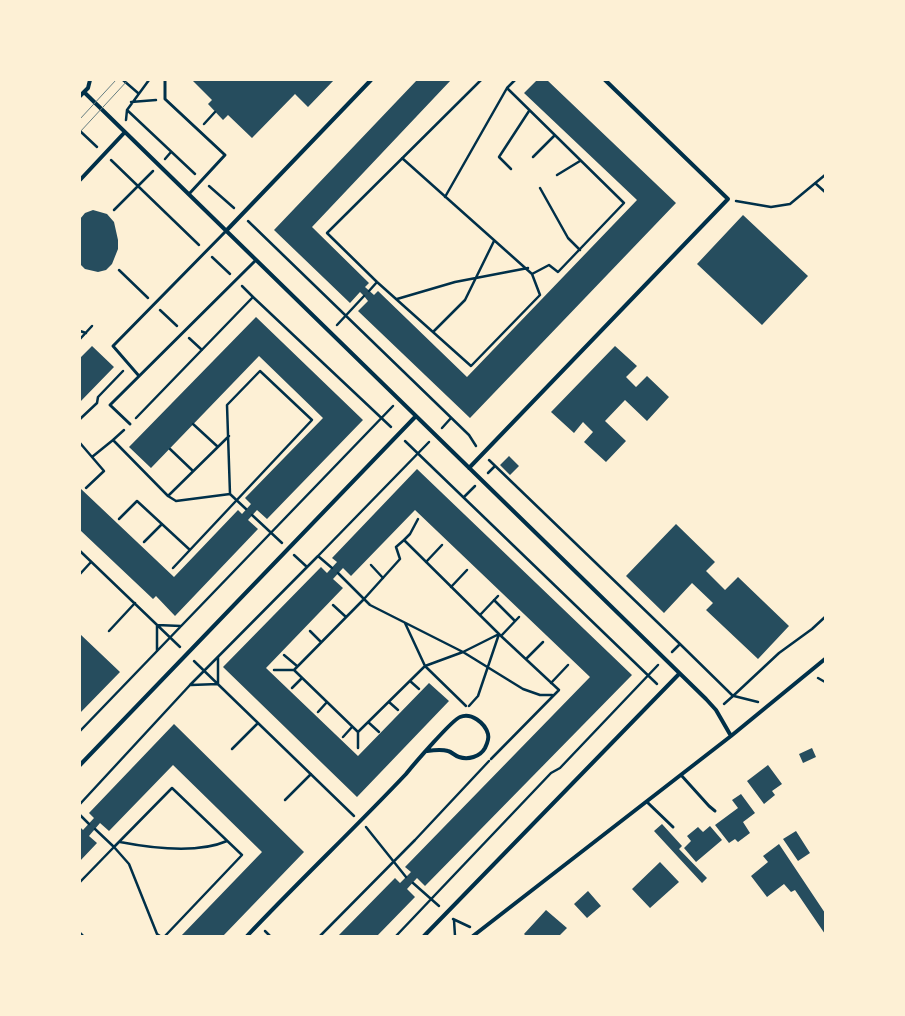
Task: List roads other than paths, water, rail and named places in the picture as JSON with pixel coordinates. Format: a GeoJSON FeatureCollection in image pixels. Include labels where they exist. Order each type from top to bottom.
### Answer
{"type":"FeatureCollection","features":[{"type":"Feature","properties":{"kind":"street"},"geometry":{"type":"LineString","coordinates":[[80,96],[85,93],[90,80]]}},
{"type":"Feature","properties":{"kind":"street"},"geometry":{"type":"LineString","coordinates":[[226,231],[371,80]]}},
{"type":"Feature","properties":{"kind":"street"},"geometry":{"type":"LineString","coordinates":[[469,468],[728,199],[606,80]]}},
{"type":"Feature","properties":{"kind":"street"},"geometry":{"type":"LineString","coordinates":[[85,93],[716,710],[731,736]]}},
{"type":"Feature","properties":{"kind":"street"},"geometry":{"type":"LineString","coordinates":[[80,180],[125,132]]}},
{"type":"Feature","properties":{"kind":"street"},"geometry":{"type":"LineString","coordinates":[[80,765],[416,416]]}},
{"type":"Feature","properties":{"kind":"street"},"geometry":{"type":"LineString","coordinates":[[473,936],[731,736],[825,659]]}},
{"type":"Feature","properties":{"kind":"street"},"geometry":{"type":"LineString","coordinates":[[424,936],[679,674]]}},
{"type":"Feature","properties":{"kind":"street"},"geometry":{"type":"LineString","coordinates":[[247,936],[360,822],[459,717],[468,716],[478,720],[486,727],[488,736],[482,753],[469,759],[457,757],[450,752],[439,750],[427,751]]}},
{"type":"Feature","properties":{"kind":"lane"},"geometry":{"type":"LineString","coordinates":[[165,80],[165,99],[225,155],[189,194]]}},
{"type":"Feature","properties":{"kind":"lane"},"geometry":{"type":"LineString","coordinates":[[139,376],[113,346],[226,231]]}},
{"type":"Feature","properties":{"kind":"lane"},"geometry":{"type":"LineString","coordinates":[[130,424],[110,405],[256,260]]}},
{"type":"Feature","properties":{"kind":"lane"},"geometry":{"type":"LineString","coordinates":[[681,775],[708,806],[715,811]]}},
{"type":"Feature","properties":{"kind":"lane"},"geometry":{"type":"LineString","coordinates":[[647,802],[673,826]]}},
{"type":"Feature","properties":{"kind":"tram line"},"geometry":{"type":"LineString","coordinates":[[80,119],[116,80]]}},
{"type":"Feature","properties":{"kind":"tram line"},"geometry":{"type":"LineString","coordinates":[[80,132],[128,80]]}}]}
